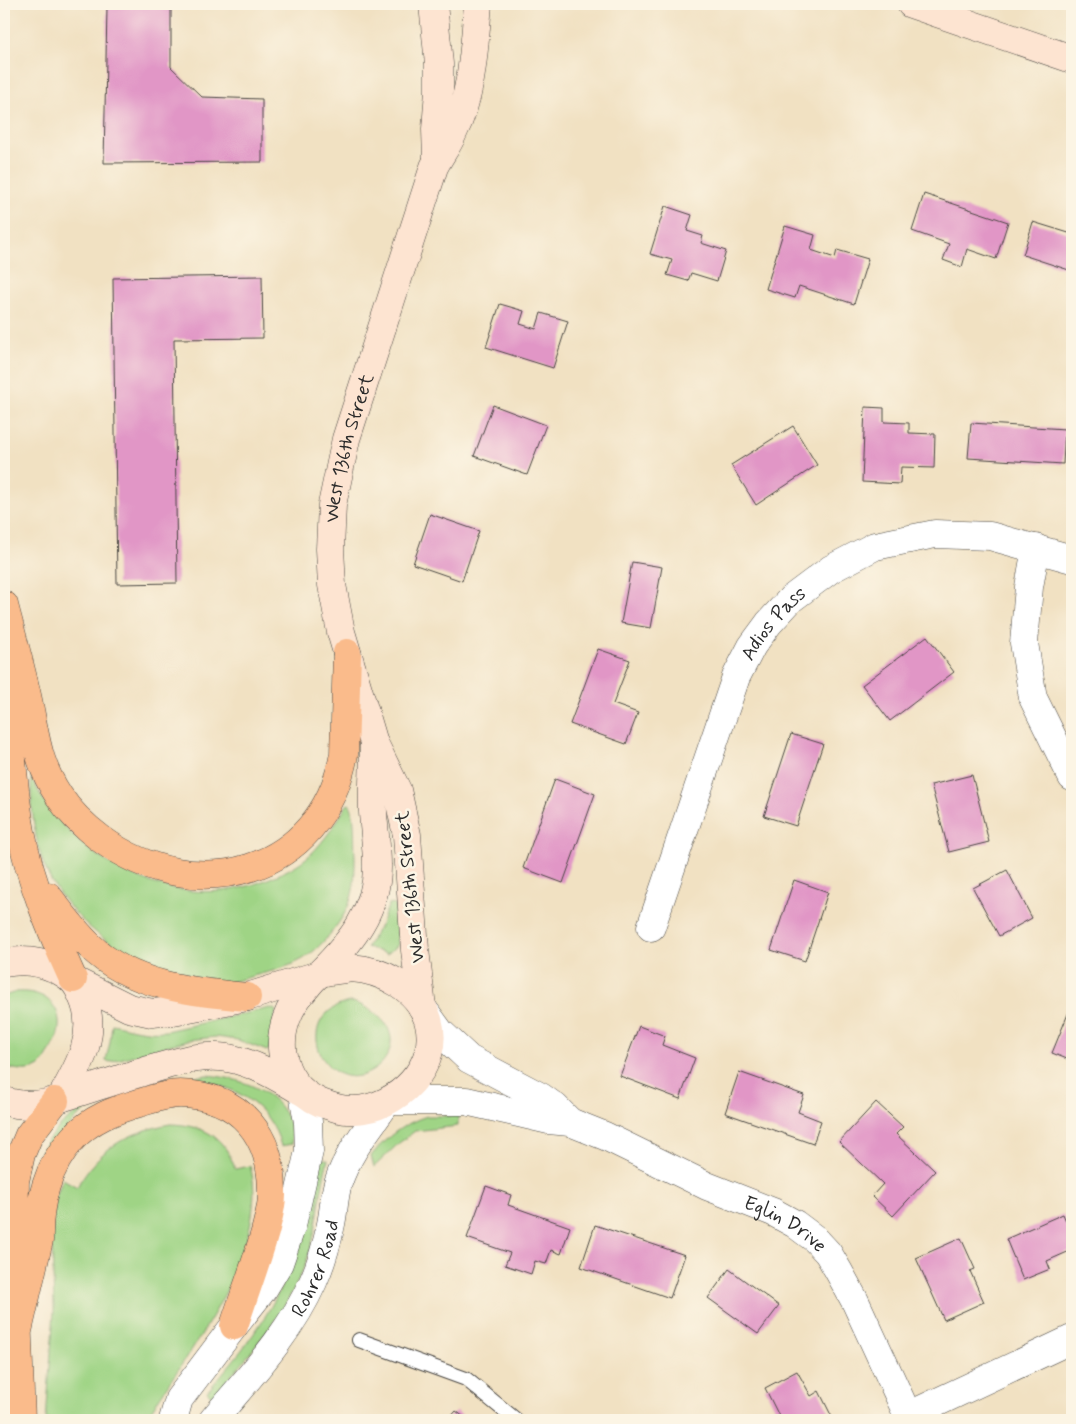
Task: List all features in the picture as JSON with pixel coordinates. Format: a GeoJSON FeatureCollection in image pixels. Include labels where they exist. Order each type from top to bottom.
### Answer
{"type":"FeatureCollection","features":[{"type":"Feature","properties":{"kind":"highway"},"geometry":{"type":"LineString","coordinates":[[4,605],[28,700],[40,759],[60,797],[82,823],[117,850],[142,863],[183,874],[208,875],[260,865],[290,847],[316,822],[332,794],[342,768],[347,653]]}},
{"type":"Feature","properties":{"kind":"highway"},"geometry":{"type":"LineString","coordinates":[[4,641],[17,808],[21,832],[33,877],[60,950],[74,980]]}},
{"type":"Feature","properties":{"kind":"highway"},"geometry":{"type":"LineString","coordinates":[[33,877],[90,947],[119,967],[141,978],[163,984],[205,993],[247,997]]}},
{"type":"Feature","properties":{"kind":"highway"},"geometry":{"type":"LineString","coordinates":[[18,1331],[39,1240],[43,1191],[57,1161],[72,1139],[95,1120],[122,1107],[157,1097],[178,1094],[214,1099],[228,1105],[248,1120],[263,1143],[267,1155],[271,1175],[272,1196],[269,1216],[234,1326]]}},
{"type":"Feature","properties":{"kind":"highway"},"geometry":{"type":"LineString","coordinates":[[21,1420],[13,1213],[16,1174],[20,1154],[29,1135],[58,1099]]}},
{"type":"Feature","properties":{"kind":"street","name":"West 136th Street"},"geometry":{"type":"LineString","coordinates":[[433,4],[439,74],[436,129],[438,160]]}},
{"type":"Feature","properties":{"kind":"street","name":"West 136th Street"},"geometry":{"type":"LineString","coordinates":[[423,1009],[415,950],[407,834],[397,790],[374,743],[347,653],[336,607],[332,576],[330,526],[335,489],[346,439],[438,160],[453,133],[465,102],[472,69],[478,4]]}},
{"type":"Feature","properties":{"kind":"street"},"geometry":{"type":"LineString","coordinates":[[911,4],[1072,60]]}},
{"type":"Feature","properties":{"kind":"street","name":"Adios Pass"},"geometry":{"type":"LineString","coordinates":[[651,927],[736,677],[752,646],[769,623],[791,599],[831,569],[875,546],[935,534],[990,536],[1072,559]]}},
{"type":"Feature","properties":{"kind":"street"},"geometry":{"type":"LineString","coordinates":[[1036,548],[1028,586],[1024,643],[1033,698],[1072,777]]}},
{"type":"Feature","properties":{"kind":"street","name":"West 136th Street"},"geometry":{"type":"LineString","coordinates":[[4,962],[22,960],[37,962],[53,968],[129,1008],[152,1013],[173,1011],[247,997],[318,975],[344,949],[353,936],[368,911],[375,888],[377,865],[373,812],[374,743]]}},
{"type":"Feature","properties":{"kind":"street"},"geometry":{"type":"LineString","coordinates":[[4,1101],[26,1106],[58,1099],[185,1060],[216,1057],[237,1060],[256,1066],[277,1076],[302,1092],[314,1099],[331,1107],[348,1110],[375,1107],[388,1102],[411,1083],[425,1062],[429,1047],[430,1028],[423,1009],[411,994],[397,982],[367,969],[351,968],[318,975],[294,1000],[286,1014],[282,1030],[285,1064],[302,1092]]}},
{"type":"Feature","properties":{"kind":"street"},"geometry":{"type":"LineString","coordinates":[[58,1099],[81,1061],[88,1040],[89,1019],[87,1007],[74,980]]}},
{"type":"Feature","properties":{"kind":"street","name":"Eglin Drive"},"geometry":{"type":"LineString","coordinates":[[423,1009],[440,1032],[469,1059],[541,1097],[555,1106],[570,1122]]}},
{"type":"Feature","properties":{"kind":"street","name":"Rohrer Road"},"geometry":{"type":"LineString","coordinates":[[173,1420],[180,1399],[264,1288],[278,1264],[292,1225],[309,1151],[308,1122],[302,1092]]}},
{"type":"Feature","properties":{"kind":"street","name":"Eglin Drive"},"geometry":{"type":"LineString","coordinates":[[388,1102],[466,1102],[549,1120],[570,1122],[605,1136],[707,1186],[784,1218],[815,1239],[828,1253],[855,1301],[909,1418]]}},
{"type":"Feature","properties":{"kind":"street","name":"Rohrer Road"},"geometry":{"type":"LineString","coordinates":[[213,1420],[268,1354],[289,1326],[304,1301],[326,1247],[338,1184],[345,1165],[350,1155],[388,1102]]}},
{"type":"Feature","properties":{"kind":"street"},"geometry":{"type":"LineString","coordinates":[[909,1418],[1072,1339]]}},
{"type":"Feature","properties":{"kind":"lane"},"geometry":{"type":"LineString","coordinates":[[359,1340],[466,1379],[516,1420]]}},
{"type":"Feature","properties":{"kind":"green space"},"geometry":{"type":"Polygon","coordinates":[[[31,777],[49,807],[72,834],[100,857],[130,874],[164,886],[198,891],[233,889],[268,879],[291,868],[316,849],[349,804],[354,820],[355,874],[349,904],[336,927],[323,942],[310,955],[287,967],[220,983],[169,970],[150,963],[131,955],[97,933],[68,905],[55,887],[48,875],[39,848],[33,819],[31,777]]]}},
{"type":"Feature","properties":{"kind":"green space"},"geometry":{"type":"Polygon","coordinates":[[[389,904],[396,905],[398,945],[387,954],[367,947],[381,924],[389,904]]]}},
{"type":"Feature","properties":{"kind":"green space"},"geometry":{"type":"Polygon","coordinates":[[[16,992],[30,992],[41,996],[56,1009],[59,1019],[56,1041],[43,1063],[30,1070],[4,1067],[4,996],[16,992]]]}},
{"type":"Feature","properties":{"kind":"green space"},"geometry":{"type":"Polygon","coordinates":[[[351,1002],[365,1007],[378,1016],[388,1028],[391,1041],[388,1054],[380,1064],[370,1072],[357,1076],[343,1075],[331,1068],[321,1056],[317,1041],[319,1026],[326,1014],[337,1006],[351,1002]]]}},
{"type":"Feature","properties":{"kind":"green space"},"geometry":{"type":"Polygon","coordinates":[[[270,1008],[276,1011],[269,1049],[267,1051],[238,1040],[216,1037],[188,1040],[110,1062],[106,1060],[112,1024],[145,1031],[166,1031],[270,1008]]]}},
{"type":"Feature","properties":{"kind":"green space"},"geometry":{"type":"Polygon","coordinates":[[[207,1075],[237,1081],[265,1093],[285,1113],[290,1127],[292,1144],[281,1146],[276,1131],[268,1118],[246,1098],[218,1085],[188,1081],[188,1078],[207,1075]]]}},
{"type":"Feature","properties":{"kind":"green space"},"geometry":{"type":"Polygon","coordinates":[[[84,1109],[85,1111],[75,1119],[46,1156],[39,1154],[58,1128],[84,1109]]]}},
{"type":"Feature","properties":{"kind":"green space"},"geometry":{"type":"Polygon","coordinates":[[[427,1116],[458,1116],[458,1126],[415,1131],[399,1143],[374,1167],[371,1156],[383,1142],[403,1127],[427,1116]]]}},
{"type":"Feature","properties":{"kind":"green space"},"geometry":{"type":"Polygon","coordinates":[[[170,1124],[193,1127],[211,1134],[225,1148],[235,1169],[250,1166],[254,1188],[250,1226],[232,1279],[206,1328],[145,1420],[46,1420],[54,1311],[52,1232],[55,1199],[63,1179],[77,1187],[94,1162],[116,1144],[141,1132],[170,1124]]]}},
{"type":"Feature","properties":{"kind":"green space"},"geometry":{"type":"Polygon","coordinates":[[[322,1158],[328,1160],[314,1236],[304,1268],[294,1289],[270,1327],[213,1397],[207,1392],[253,1335],[282,1286],[306,1223],[322,1158]]]}},
{"type":"Feature","properties":{"kind":"building"},"geometry":{"type":"Polygon","coordinates":[[[171,5],[171,67],[202,97],[262,99],[262,162],[104,163],[107,7],[171,5]]]}},
{"type":"Feature","properties":{"kind":"building"},"geometry":{"type":"Polygon","coordinates":[[[924,194],[1008,222],[996,259],[967,249],[962,267],[943,260],[949,244],[912,231],[924,194]]]}},
{"type":"Feature","properties":{"kind":"building"},"geometry":{"type":"Polygon","coordinates":[[[665,206],[692,215],[687,231],[703,236],[701,243],[726,251],[717,281],[691,273],[688,281],[667,275],[672,260],[650,254],[665,206]]]}},
{"type":"Feature","properties":{"kind":"building"},"geometry":{"type":"Polygon","coordinates":[[[1033,222],[1072,234],[1072,271],[1023,255],[1033,222]]]}},
{"type":"Feature","properties":{"kind":"building"},"geometry":{"type":"Polygon","coordinates":[[[785,226],[815,235],[811,250],[835,258],[837,250],[868,259],[854,304],[799,286],[795,298],[766,289],[785,226]]]}},
{"type":"Feature","properties":{"kind":"building"},"geometry":{"type":"Polygon","coordinates":[[[262,276],[263,338],[174,339],[177,583],[117,584],[113,278],[262,276]]]}},
{"type":"Feature","properties":{"kind":"building"},"geometry":{"type":"Polygon","coordinates":[[[500,304],[524,311],[520,324],[536,329],[541,313],[568,321],[553,368],[486,347],[500,304]]]}},
{"type":"Feature","properties":{"kind":"building"},"geometry":{"type":"Polygon","coordinates":[[[493,405],[546,425],[527,475],[474,456],[493,405]]]}},
{"type":"Feature","properties":{"kind":"building"},"geometry":{"type":"Polygon","coordinates":[[[865,407],[884,408],[884,422],[909,423],[909,433],[935,434],[934,468],[901,467],[900,484],[862,482],[865,407]]]}},
{"type":"Feature","properties":{"kind":"building"},"geometry":{"type":"Polygon","coordinates":[[[971,423],[1065,429],[1063,464],[968,458],[971,423]]]}},
{"type":"Feature","properties":{"kind":"building"},"geometry":{"type":"Polygon","coordinates":[[[793,426],[817,465],[756,505],[731,465],[793,426]]]}},
{"type":"Feature","properties":{"kind":"building"},"geometry":{"type":"Polygon","coordinates":[[[430,514],[479,531],[462,581],[413,564],[430,514]]]}},
{"type":"Feature","properties":{"kind":"building"},"geometry":{"type":"Polygon","coordinates":[[[632,562],[662,567],[651,628],[621,623],[632,562]]]}},
{"type":"Feature","properties":{"kind":"building"},"geometry":{"type":"Polygon","coordinates":[[[927,636],[954,672],[890,721],[862,685],[927,636]]]}},
{"type":"Feature","properties":{"kind":"building"},"geometry":{"type":"Polygon","coordinates":[[[598,649],[630,660],[613,704],[638,713],[626,744],[570,724],[598,649]]]}},
{"type":"Feature","properties":{"kind":"building"},"geometry":{"type":"Polygon","coordinates":[[[791,734],[823,744],[796,826],[764,816],[791,734]]]}},
{"type":"Feature","properties":{"kind":"building"},"geometry":{"type":"Polygon","coordinates":[[[972,775],[989,842],[949,852],[931,785],[972,775]]]}},
{"type":"Feature","properties":{"kind":"building"},"geometry":{"type":"Polygon","coordinates":[[[555,779],[595,794],[563,883],[523,868],[555,779]]]}},
{"type":"Feature","properties":{"kind":"building"},"geometry":{"type":"Polygon","coordinates":[[[1007,870],[1032,918],[999,936],[973,888],[1007,870]]]}},
{"type":"Feature","properties":{"kind":"building"},"geometry":{"type":"Polygon","coordinates":[[[794,880],[828,892],[805,961],[771,950],[794,880]]]}},
{"type":"Feature","properties":{"kind":"building"},"geometry":{"type":"Polygon","coordinates":[[[1070,1009],[1072,1010],[1072,1061],[1052,1053],[1070,1009]]]}},
{"type":"Feature","properties":{"kind":"building"},"geometry":{"type":"Polygon","coordinates":[[[639,1026],[665,1036],[662,1045],[695,1058],[680,1099],[620,1076],[639,1026]]]}},
{"type":"Feature","properties":{"kind":"building"},"geometry":{"type":"Polygon","coordinates":[[[739,1072],[804,1095],[798,1112],[821,1121],[813,1144],[725,1113],[739,1072]]]}},
{"type":"Feature","properties":{"kind":"building"},"geometry":{"type":"Polygon","coordinates":[[[876,1102],[903,1127],[896,1134],[935,1171],[893,1216],[872,1196],[883,1184],[839,1142],[876,1102]]]}},
{"type":"Feature","properties":{"kind":"building"},"geometry":{"type":"Polygon","coordinates":[[[486,1186],[511,1195],[508,1205],[570,1227],[561,1254],[551,1250],[546,1264],[535,1261],[531,1274],[505,1265],[510,1253],[467,1238],[486,1186]]]}},
{"type":"Feature","properties":{"kind":"building"},"geometry":{"type":"Polygon","coordinates":[[[1063,1214],[1072,1235],[1072,1250],[1047,1261],[1050,1269],[1023,1280],[1006,1239],[1063,1214]]]}},
{"type":"Feature","properties":{"kind":"building"},"geometry":{"type":"Polygon","coordinates":[[[595,1225],[685,1255],[670,1298],[581,1267],[595,1225]]]}},
{"type":"Feature","properties":{"kind":"building"},"geometry":{"type":"Polygon","coordinates":[[[961,1238],[975,1269],[970,1271],[984,1302],[944,1320],[916,1258],[961,1238]]]}},
{"type":"Feature","properties":{"kind":"building"},"geometry":{"type":"Polygon","coordinates":[[[729,1269],[779,1306],[758,1334],[708,1298],[729,1269]]]}},
{"type":"Feature","properties":{"kind":"building"},"geometry":{"type":"Polygon","coordinates":[[[797,1371],[811,1396],[819,1391],[832,1417],[827,1420],[781,1420],[765,1388],[797,1371]]]}},
{"type":"Feature","properties":{"kind":"building"},"geometry":{"type":"Polygon","coordinates":[[[456,1411],[468,1420],[448,1420],[456,1411]]]}}]}
